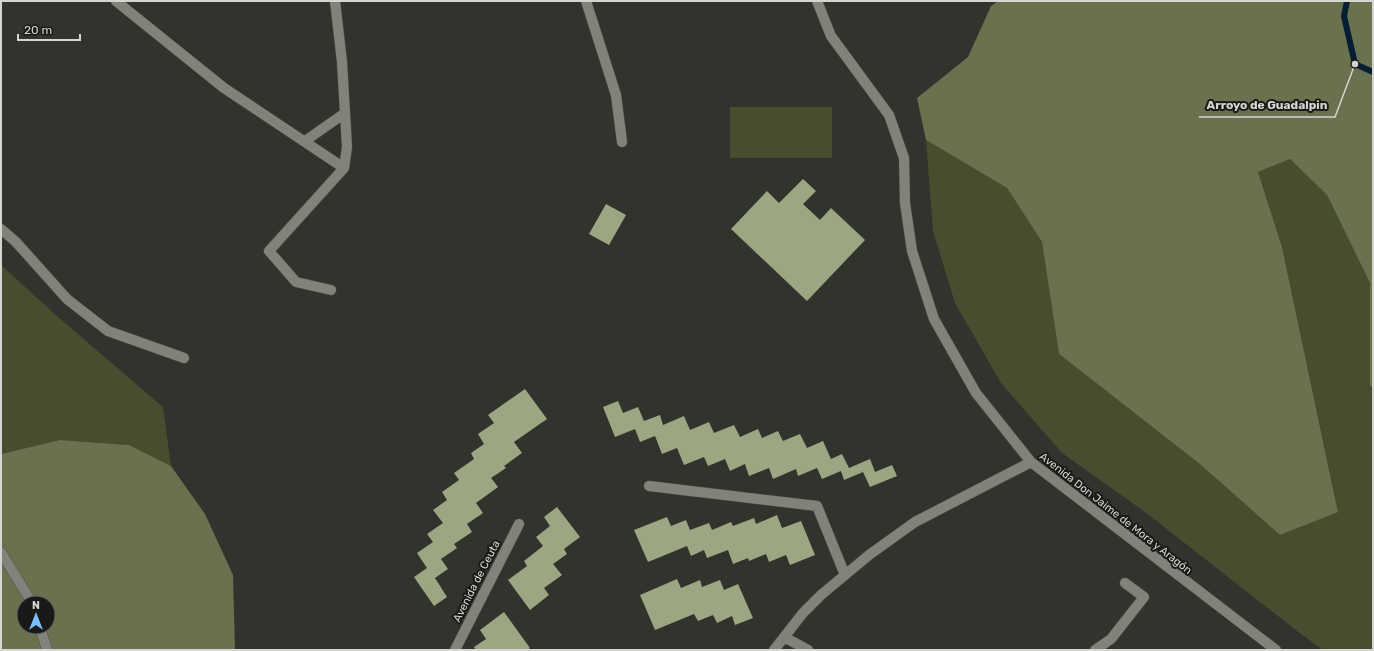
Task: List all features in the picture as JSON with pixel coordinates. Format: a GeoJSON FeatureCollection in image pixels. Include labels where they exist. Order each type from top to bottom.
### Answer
{"type":"FeatureCollection","features":[{"type":"Feature","properties":{"kind":"street"},"geometry":{"type":"LineString","coordinates":[[116,1],[224,88],[344,168]]}},
{"type":"Feature","properties":{"kind":"street"},"geometry":{"type":"LineString","coordinates":[[331,290],[296,282],[269,251],[344,168],[347,147],[342,62],[335,1]]}},
{"type":"Feature","properties":{"kind":"street"},"geometry":{"type":"LineString","coordinates":[[586,1],[616,95],[622,142]]}},
{"type":"Feature","properties":{"kind":"street","name":"Avenida Don Jaime de Mora y Aragón"},"geometry":{"type":"LineString","coordinates":[[817,1],[831,36],[889,115],[904,158],[905,203],[912,251],[934,319],[976,393],[1031,462],[1276,650]]}},
{"type":"Feature","properties":{"kind":"street"},"geometry":{"type":"LineString","coordinates":[[305,142],[345,112]]}},
{"type":"Feature","properties":{"kind":"street"},"geometry":{"type":"LineString","coordinates":[[1,229],[16,242],[67,299],[108,331],[184,358]]}},
{"type":"Feature","properties":{"kind":"street"},"geometry":{"type":"LineString","coordinates":[[774,650],[803,613],[821,595],[869,555],[915,522],[1031,462]]}},
{"type":"Feature","properties":{"kind":"street"},"geometry":{"type":"LineString","coordinates":[[649,486],[817,506],[846,575]]}},
{"type":"Feature","properties":{"kind":"street","name":"Avenida de Ceuta"},"geometry":{"type":"LineString","coordinates":[[455,650],[519,524]]}},
{"type":"Feature","properties":{"kind":"street"},"geometry":{"type":"LineString","coordinates":[[1,552],[27,595]]}},
{"type":"Feature","properties":{"kind":"street"},"geometry":{"type":"LineString","coordinates":[[1095,650],[1111,639],[1144,597],[1125,582]]}},
{"type":"Feature","properties":{"kind":"street"},"geometry":{"type":"LineString","coordinates":[[42,635],[47,650]]}},
{"type":"Feature","properties":{"kind":"street"},"geometry":{"type":"LineString","coordinates":[[784,637],[808,650]]}},
{"type":"Feature","properties":{"kind":"green space"},"geometry":{"type":"Polygon","coordinates":[[[998,1],[1373,1],[1373,387],[1370,386],[1370,283],[1327,195],[1290,159],[1258,172],[1282,247],[1338,512],[1280,535],[1201,465],[1059,354],[1042,242],[1007,188],[926,140],[917,98],[968,57],[991,6],[998,1]]]}},
{"type":"Feature","properties":{"kind":"green space"},"geometry":{"type":"Polygon","coordinates":[[[730,107],[832,107],[832,158],[730,158],[730,107]]]}},
{"type":"Feature","properties":{"kind":"green space"},"geometry":{"type":"Polygon","coordinates":[[[926,140],[1007,188],[1042,242],[1059,354],[1201,465],[1280,535],[1338,511],[1282,247],[1258,172],[1290,159],[1327,195],[1370,283],[1370,386],[1373,387],[1373,650],[1323,650],[1145,512],[1062,453],[1001,383],[955,303],[933,231],[926,140]]]}},
{"type":"Feature","properties":{"kind":"green space"},"geometry":{"type":"Polygon","coordinates":[[[1,265],[57,316],[163,407],[171,466],[129,445],[60,440],[1,454],[1,265]]]}},
{"type":"Feature","properties":{"kind":"green space"},"geometry":{"type":"Polygon","coordinates":[[[60,440],[129,445],[171,466],[205,514],[233,575],[235,650],[1,650],[1,454],[60,440]]]}},
{"type":"Feature","properties":{"kind":"building"},"geometry":{"type":"Polygon","coordinates":[[[803,179],[816,191],[803,204],[820,220],[831,208],[865,240],[807,301],[731,229],[767,191],[779,203],[803,179]]]}},
{"type":"Feature","properties":{"kind":"building"},"geometry":{"type":"Polygon","coordinates":[[[606,204],[626,215],[609,245],[589,234],[606,204]]]}},
{"type":"Feature","properties":{"kind":"building"},"geometry":{"type":"Polygon","coordinates":[[[525,389],[547,419],[514,442],[522,453],[504,466],[506,468],[491,478],[498,487],[476,503],[483,513],[467,524],[472,532],[454,544],[457,548],[441,559],[448,569],[435,578],[447,597],[434,606],[414,577],[427,568],[417,553],[433,542],[427,534],[443,523],[433,510],[447,500],[442,492],[459,480],[454,473],[474,459],[471,453],[484,444],[478,434],[494,423],[488,415],[525,389]]]}},
{"type":"Feature","properties":{"kind":"building"},"geometry":{"type":"Polygon","coordinates":[[[618,401],[623,413],[638,407],[644,421],[660,415],[663,425],[684,416],[690,430],[709,422],[714,433],[734,425],[740,437],[758,429],[762,438],[778,431],[783,441],[800,434],[807,448],[823,441],[831,459],[842,454],[849,468],[870,459],[875,472],[892,465],[897,476],[870,487],[863,472],[844,480],[841,471],[822,479],[817,468],[798,476],[796,469],[773,479],[769,468],[749,476],[745,464],[730,471],[725,459],[708,466],[704,457],[684,465],[677,448],[662,454],[655,436],[640,442],[635,429],[615,437],[603,407],[618,401]]]}},
{"type":"Feature","properties":{"kind":"building"},"geometry":{"type":"Polygon","coordinates":[[[557,507],[580,537],[564,549],[567,554],[553,564],[562,575],[544,588],[549,595],[530,610],[508,580],[527,566],[524,561],[543,546],[536,537],[550,526],[544,517],[557,507]]]}},
{"type":"Feature","properties":{"kind":"building"},"geometry":{"type":"Polygon","coordinates":[[[777,515],[782,528],[801,521],[815,555],[790,565],[786,555],[769,562],[766,554],[749,561],[748,558],[733,564],[728,550],[707,558],[704,550],[691,556],[687,546],[648,562],[634,530],[667,517],[671,526],[686,520],[690,530],[709,523],[712,530],[731,522],[733,526],[754,518],[756,524],[777,515]]]}},
{"type":"Feature","properties":{"kind":"building"},"geometry":{"type":"Polygon","coordinates":[[[677,579],[681,588],[700,580],[702,587],[720,580],[724,590],[738,584],[753,618],[735,625],[732,616],[717,623],[713,615],[698,621],[694,614],[655,630],[640,595],[677,579]]]}},
{"type":"Feature","properties":{"kind":"building"},"geometry":{"type":"Polygon","coordinates":[[[504,612],[530,648],[527,650],[476,650],[474,647],[486,639],[480,630],[504,612]]]}},
{"type":"Feature","properties":{"kind":"waterway"},"geometry":{"type":"LineString","coordinates":[[1347,1],[1344,16],[1355,64],[1373,72]]}},
{"type":"Feature","properties":{"kind":"place","name":"Arroyo de Guadalpin"},"geometry":{"type":"Point","coordinates":[1355,64]}}]}
